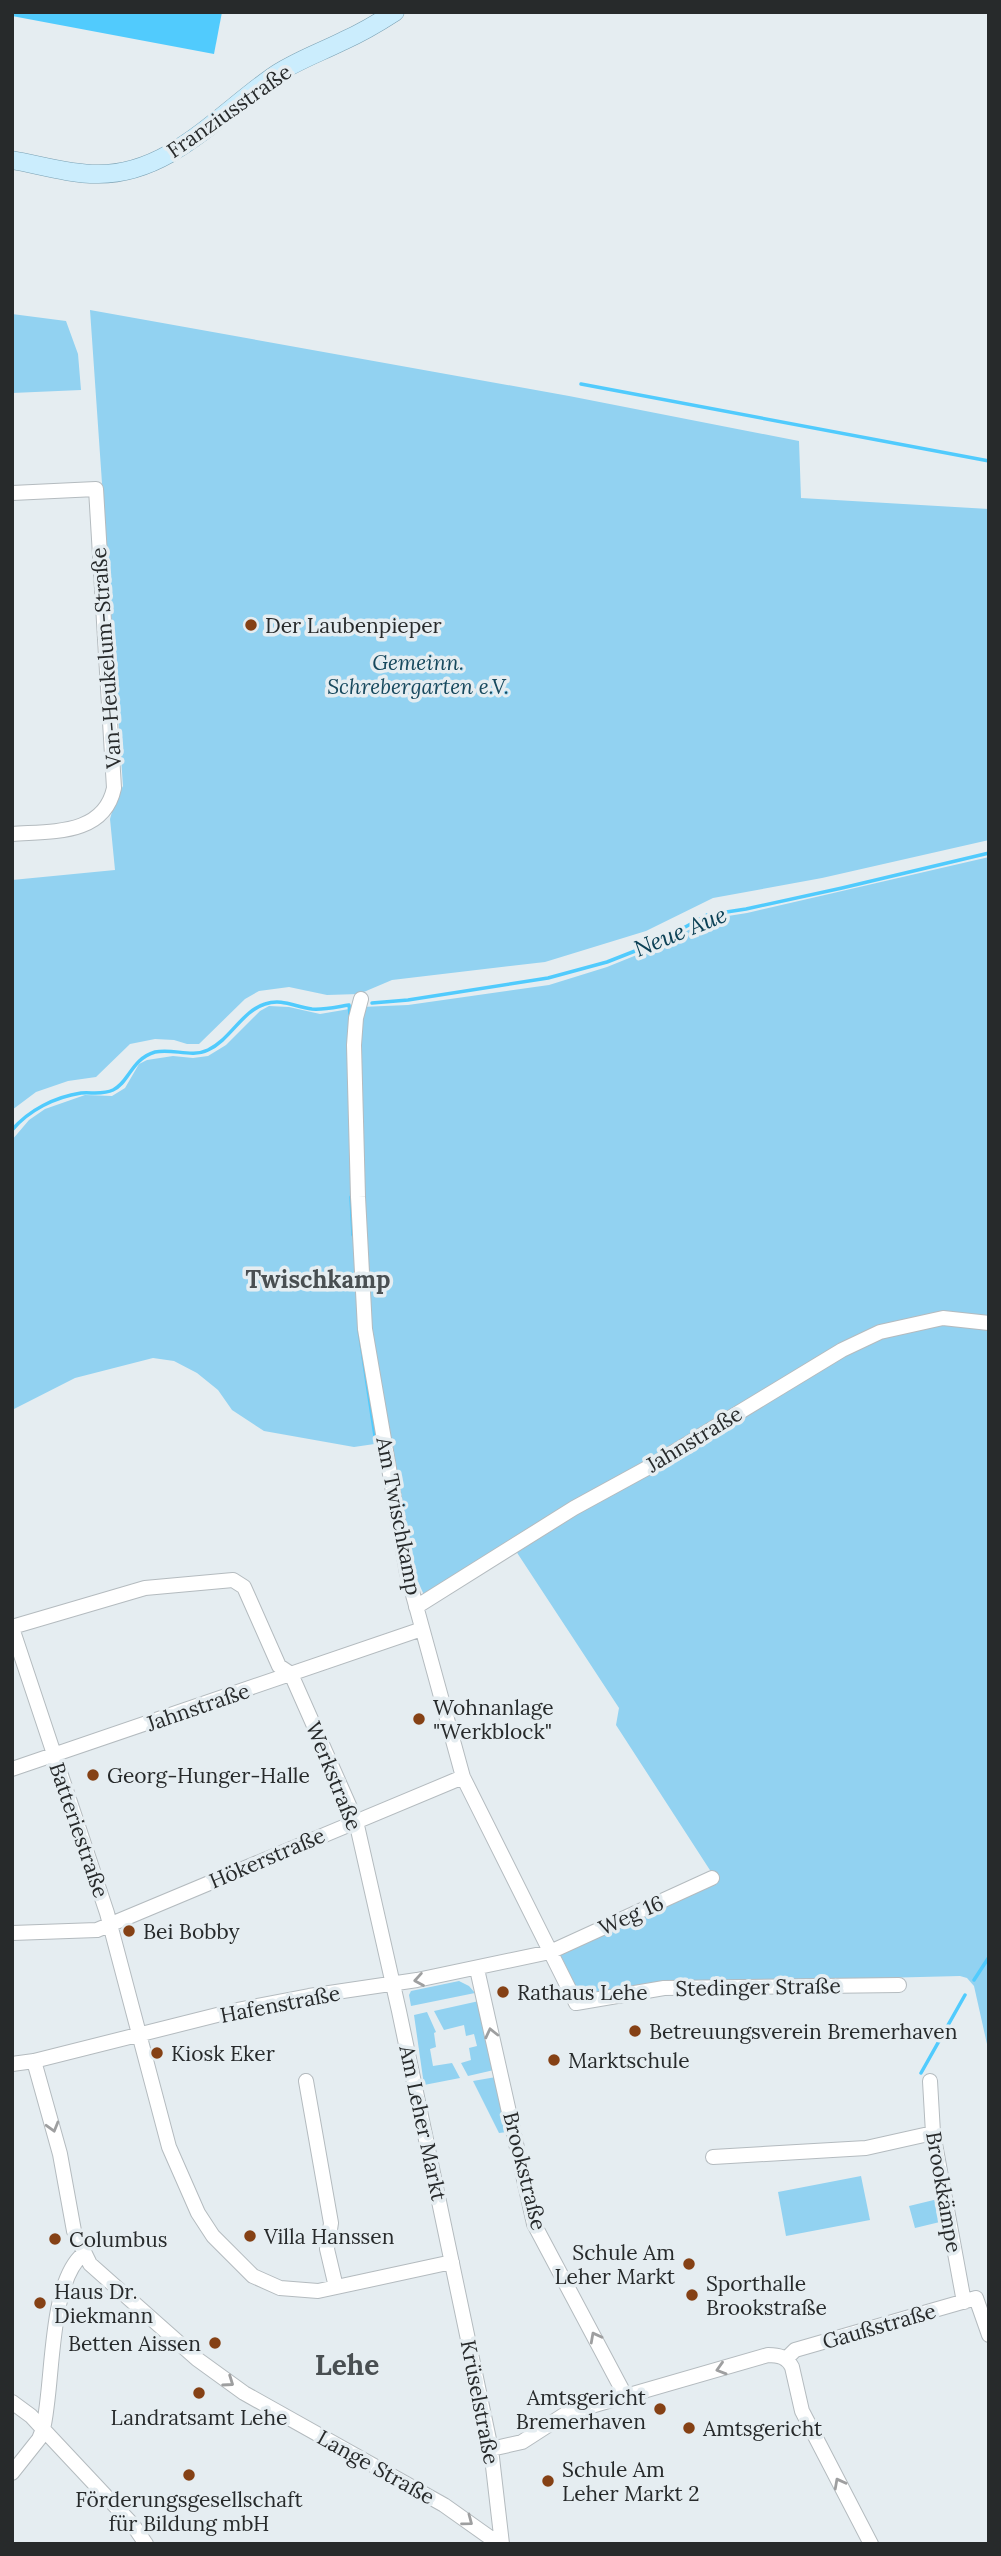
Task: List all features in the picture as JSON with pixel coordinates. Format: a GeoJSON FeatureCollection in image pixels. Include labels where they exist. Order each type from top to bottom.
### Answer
{"type":"FeatureCollection","features":[{"type":"Feature","properties":{"kind":"main road","name":"Franziusstraße"},"geometry":{"type":"LineString","coordinates":[[12,160],[99,174],[136,169],[150,164],[176,150],[286,68],[365,31],[395,12]]}},
{"type":"Feature","properties":{"kind":"street","name":"Van-Heukelum-Straße"},"geometry":{"type":"LineString","coordinates":[[12,493],[96,489],[114,788],[109,803],[89,823],[76,829],[12,834]]}},
{"type":"Feature","properties":{"kind":"street","name":"Am Twischkamp"},"geometry":{"type":"LineString","coordinates":[[361,999],[354,1045],[365,1329],[407,1573],[463,1777],[576,2003]]}},
{"type":"Feature","properties":{"kind":"street","name":"Jahnstraße"},"geometry":{"type":"LineString","coordinates":[[416,1607],[573,1508],[649,1467],[842,1350],[880,1332],[943,1318],[989,1323]]}},
{"type":"Feature","properties":{"kind":"street","name":"Werkstraße"},"geometry":{"type":"LineString","coordinates":[[12,1628],[145,1588],[226,1579],[241,1583],[279,1666],[290,1674],[356,1821],[392,1985]]}},
{"type":"Feature","properties":{"kind":"street","name":"Batteriestraße"},"geometry":{"type":"LineString","coordinates":[[12,1628],[110,1924],[169,2147],[198,2213],[213,2236],[253,2276],[280,2288],[318,2291],[452,2262]]}},
{"type":"Feature","properties":{"kind":"street","name":"Jahnstraße"},"geometry":{"type":"LineString","coordinates":[[12,1769],[422,1629]]}},
{"type":"Feature","properties":{"kind":"street","name":"Hökerstraße"},"geometry":{"type":"LineString","coordinates":[[12,1933],[97,1930],[463,1777]]}},
{"type":"Feature","properties":{"kind":"street","name":"Weg 16"},"geometry":{"type":"LineString","coordinates":[[550,1952],[712,1878]]}},
{"type":"Feature","properties":{"kind":"street","name":"Hafenstraße"},"geometry":{"type":"LineString","coordinates":[[12,2064],[34,2061],[237,2010],[309,1996],[392,1985],[550,1952]]}},
{"type":"Feature","properties":{"kind":"street","name":"Brookstraße"},"geometry":{"type":"LineString","coordinates":[[477,1969],[534,2224],[626,2397]]}},
{"type":"Feature","properties":{"kind":"street","name":"Am Leher Markt"},"geometry":{"type":"LineString","coordinates":[[392,1985],[452,2262]]}},
{"type":"Feature","properties":{"kind":"street","name":"Stedinger Straße"},"geometry":{"type":"LineString","coordinates":[[576,2003],[664,1988],[899,1985]]}},
{"type":"Feature","properties":{"kind":"street","name":"Lange Straße"},"geometry":{"type":"LineString","coordinates":[[34,2061],[60,2154],[74,2231],[90,2264],[216,2374],[257,2401],[444,2505],[500,2544]]}},
{"type":"Feature","properties":{"kind":"street"},"geometry":{"type":"LineString","coordinates":[[306,2081],[331,2223],[327,2249],[336,2287]]}},
{"type":"Feature","properties":{"kind":"street","name":"Brookkämpe"},"geometry":{"type":"LineString","coordinates":[[930,2081],[933,2133],[970,2300],[989,2335]]}},
{"type":"Feature","properties":{"kind":"street"},"geometry":{"type":"LineString","coordinates":[[713,2157],[866,2148],[933,2133]]}},
{"type":"Feature","properties":{"kind":"street"},"geometry":{"type":"LineString","coordinates":[[12,2473],[39,2439],[43,2429],[61,2295],[70,2270],[83,2254]]}},
{"type":"Feature","properties":{"kind":"street","name":"Krüselstraße"},"geometry":{"type":"LineString","coordinates":[[452,2262],[491,2449],[500,2544]]}},
{"type":"Feature","properties":{"kind":"street","name":"Gaußstraße"},"geometry":{"type":"LineString","coordinates":[[786,2359],[795,2350],[970,2300]]}},
{"type":"Feature","properties":{"kind":"street"},"geometry":{"type":"LineString","coordinates":[[491,2449],[522,2442],[567,2413],[768,2355],[786,2359],[793,2373],[802,2411],[871,2544]]}},
{"type":"Feature","properties":{"kind":"street"},"geometry":{"type":"LineString","coordinates":[[12,2402],[32,2416],[133,2525],[146,2544]]}},
{"type":"Feature","properties":{"kind":"green space","name":"Gemeinn. Schrebergarten e.V."},"geometry":{"type":"Polygon","coordinates":[[[90,310],[569,396],[799,441],[801,498],[989,509],[989,840],[822,878],[713,898],[646,931],[545,962],[392,980],[359,994],[327,995],[289,987],[259,991],[245,999],[199,1044],[155,1039],[130,1044],[96,1077],[68,1081],[36,1092],[12,1110],[12,880],[115,870],[110,819],[123,786],[90,310]]]}},
{"type":"Feature","properties":{"kind":"green space"},"geometry":{"type":"Polygon","coordinates":[[[12,314],[66,321],[78,354],[81,390],[12,393],[12,314]]]}},
{"type":"Feature","properties":{"kind":"green space"},"geometry":{"type":"Polygon","coordinates":[[[989,857],[989,2053],[974,1986],[967,1978],[960,1976],[643,1984],[580,1995],[560,1954],[717,1881],[616,1725],[619,1708],[510,1542],[424,1595],[412,1568],[388,1442],[354,1447],[264,1431],[232,1410],[218,1390],[197,1373],[174,1361],[153,1358],[75,1378],[12,1410],[12,1140],[29,1120],[45,1109],[85,1095],[112,1096],[125,1088],[139,1064],[147,1060],[173,1056],[208,1056],[226,1045],[260,1011],[269,1006],[289,1007],[320,1014],[361,1007],[408,1005],[549,985],[607,967],[659,946],[709,919],[747,913],[989,857]]]}},
{"type":"Feature","properties":{"kind":"green space"},"geometry":{"type":"Polygon","coordinates":[[[459,1981],[475,1993],[411,2006],[411,1991],[459,1981]]]}},
{"type":"Feature","properties":{"kind":"green space"},"geometry":{"type":"Polygon","coordinates":[[[479,2001],[494,2070],[468,2076],[461,2063],[471,2060],[469,2048],[477,2046],[474,2034],[466,2036],[464,2025],[444,2030],[434,2011],[479,2001]]]}},
{"type":"Feature","properties":{"kind":"green space"},"geometry":{"type":"Polygon","coordinates":[[[427,2012],[436,2032],[436,2047],[430,2049],[433,2066],[452,2063],[460,2078],[424,2085],[414,2015],[427,2012]]]}},
{"type":"Feature","properties":{"kind":"green space"},"geometry":{"type":"Polygon","coordinates":[[[496,2077],[507,2132],[499,2133],[473,2081],[496,2077]]]}},
{"type":"Feature","properties":{"kind":"green space"},"geometry":{"type":"Polygon","coordinates":[[[861,2176],[870,2220],[786,2236],[778,2192],[861,2176]]]}},
{"type":"Feature","properties":{"kind":"green space"},"geometry":{"type":"Polygon","coordinates":[[[938,2199],[944,2221],[915,2228],[909,2206],[938,2199]]]}},
{"type":"Feature","properties":{"kind":"shaded area"},"geometry":{"type":"Polygon","coordinates":[[[12,12],[222,12],[214,54],[12,16],[12,12]]]}},
{"type":"Feature","properties":{"kind":"waterway"},"geometry":{"type":"LineString","coordinates":[[581,384],[989,461]]}},
{"type":"Feature","properties":{"kind":"waterway","name":"Neue Aue"},"geometry":{"type":"LineString","coordinates":[[372,1003],[548,978],[607,962],[658,942],[707,915],[842,888],[989,853]]}},
{"type":"Feature","properties":{"kind":"waterway","name":"Neue Aue"},"geometry":{"type":"LineString","coordinates":[[12,1130],[26,1116],[52,1101],[81,1093],[113,1090],[147,1055],[155,1052],[195,1053],[208,1050],[223,1040],[249,1013],[265,1004],[283,1002],[317,1009],[349,1005],[350,1014]]}},
{"type":"Feature","properties":{"kind":"waterway"},"geometry":{"type":"LineString","coordinates":[[351,1197],[353,1235]]}},
{"type":"Feature","properties":{"kind":"waterway"},"geometry":{"type":"LineString","coordinates":[[359,1330],[375,1436]]}},
{"type":"Feature","properties":{"kind":"waterway"},"geometry":{"type":"LineString","coordinates":[[974,1980],[989,1957]]}},
{"type":"Feature","properties":{"kind":"waterway"},"geometry":{"type":"LineString","coordinates":[[921,2073],[965,1995]]}},
{"type":"Feature","properties":{"kind":"place","name":"Der Laubenpieper"},"geometry":{"type":"Point","coordinates":[251,625]}},
{"type":"Feature","properties":{"kind":"place","name":"Wohnanlage \"Werkblock\""},"geometry":{"type":"Point","coordinates":[419,1719]}},
{"type":"Feature","properties":{"kind":"place","name":"Georg-Hunger-Halle"},"geometry":{"type":"Point","coordinates":[93,1775]}},
{"type":"Feature","properties":{"kind":"place","name":"Bei Bobby"},"geometry":{"type":"Point","coordinates":[129,1931]}},
{"type":"Feature","properties":{"kind":"place","name":"Rathaus Lehe"},"geometry":{"type":"Point","coordinates":[503,1992]}},
{"type":"Feature","properties":{"kind":"place","name":"Betreuungsverein Bremerhaven"},"geometry":{"type":"Point","coordinates":[635,2031]}},
{"type":"Feature","properties":{"kind":"place","name":"Kiosk Eker"},"geometry":{"type":"Point","coordinates":[157,2053]}},
{"type":"Feature","properties":{"kind":"place","name":"Marktschule"},"geometry":{"type":"Point","coordinates":[554,2060]}},
{"type":"Feature","properties":{"kind":"place","name":"Villa Hanssen"},"geometry":{"type":"Point","coordinates":[250,2236]}},
{"type":"Feature","properties":{"kind":"place","name":"Columbus"},"geometry":{"type":"Point","coordinates":[55,2239]}},
{"type":"Feature","properties":{"kind":"place","name":"Schule Am Leher Markt"},"geometry":{"type":"Point","coordinates":[689,2264]}},
{"type":"Feature","properties":{"kind":"place","name":"Sporthalle Brookstraße"},"geometry":{"type":"Point","coordinates":[692,2295]}},
{"type":"Feature","properties":{"kind":"place","name":"Haus Dr. Diekmann"},"geometry":{"type":"Point","coordinates":[40,2303]}},
{"type":"Feature","properties":{"kind":"place","name":"Betten Aissen"},"geometry":{"type":"Point","coordinates":[215,2343]}},
{"type":"Feature","properties":{"kind":"place","name":"Landratsamt Lehe"},"geometry":{"type":"Point","coordinates":[199,2393]}},
{"type":"Feature","properties":{"kind":"place","name":"Amtsgericht Bremerhaven"},"geometry":{"type":"Point","coordinates":[660,2409]}},
{"type":"Feature","properties":{"kind":"place","name":"Amtsgericht"},"geometry":{"type":"Point","coordinates":[689,2428]}},
{"type":"Feature","properties":{"kind":"place","name":"Förderungsgesellschaft für Bildung mbH"},"geometry":{"type":"Point","coordinates":[189,2475]}},
{"type":"Feature","properties":{"kind":"place","name":"Schule Am Leher Markt 2"},"geometry":{"type":"Point","coordinates":[548,2481]}},
{"type":"Feature","properties":{"kind":"district","name":"Twischkamp"},"geometry":{"type":"Point","coordinates":[318,1279]}},
{"type":"Feature","properties":{"kind":"district","name":"Lehe"},"geometry":{"type":"Point","coordinates":[347,2365]}}]}
